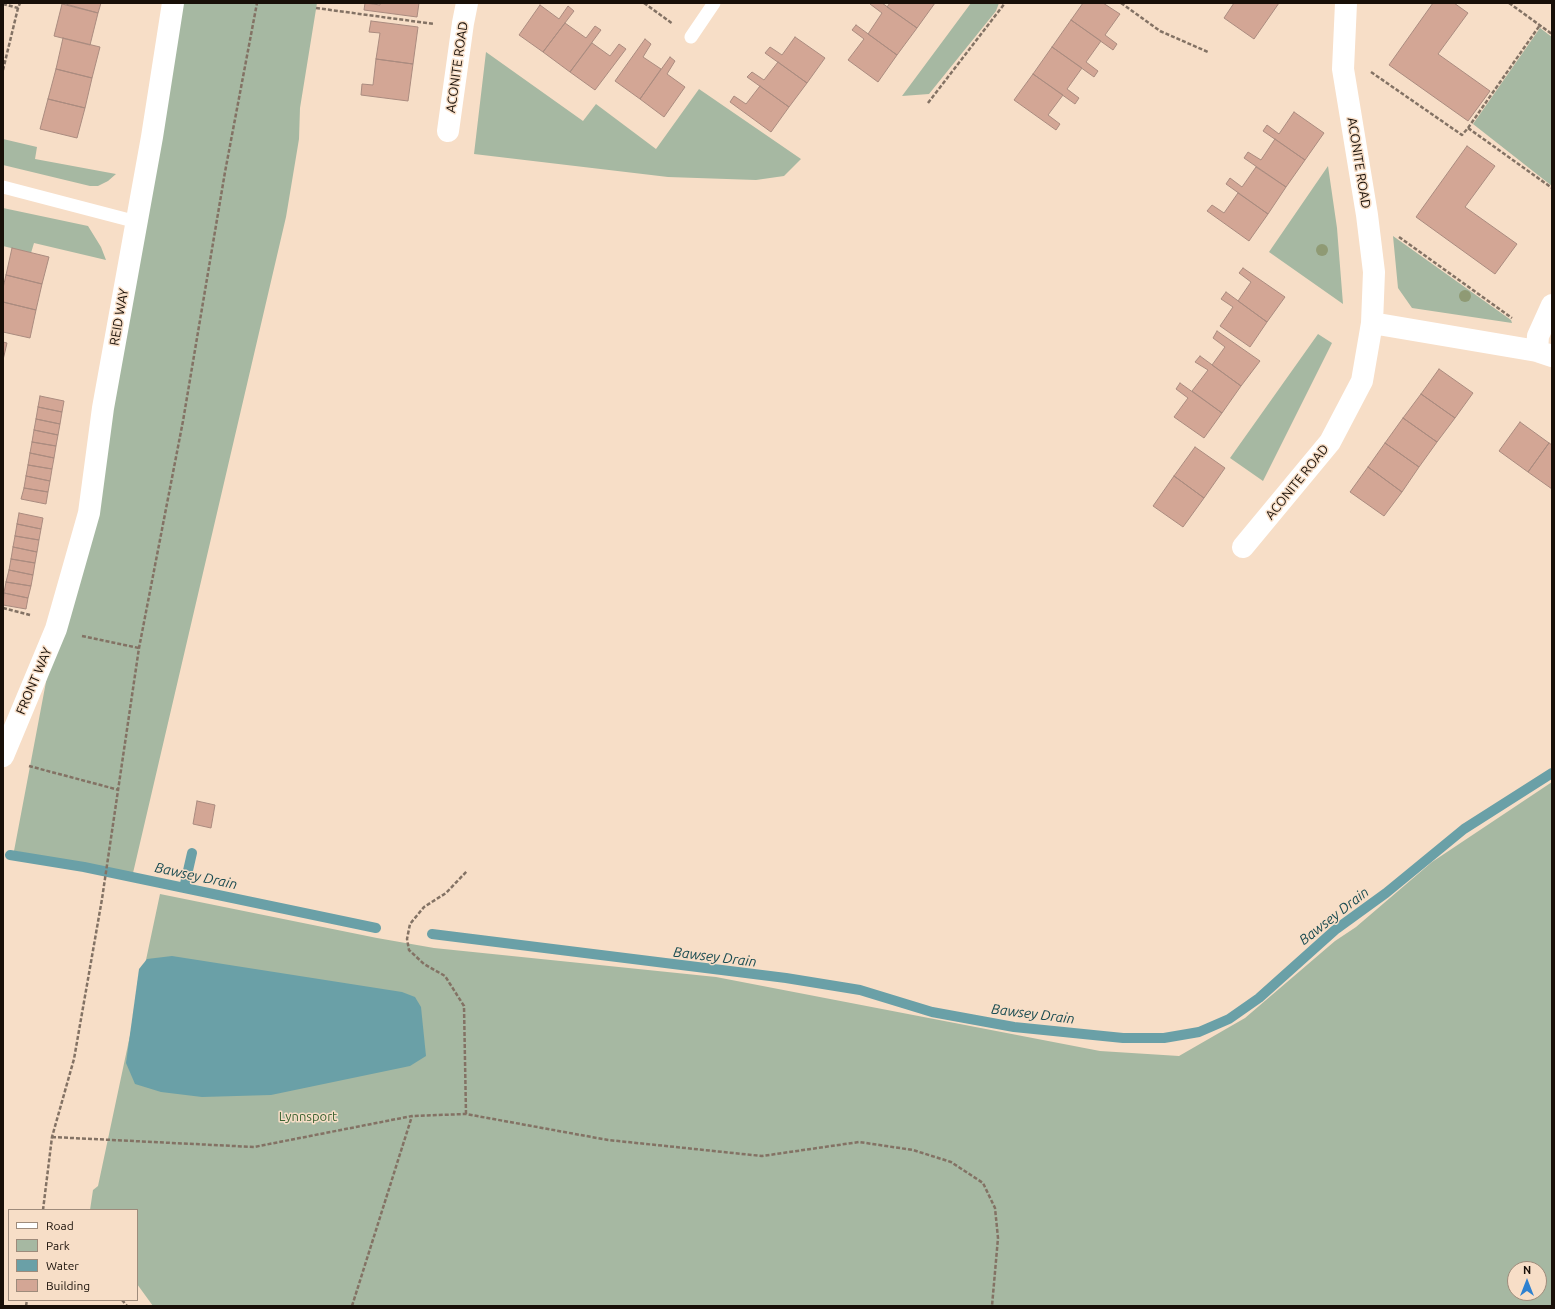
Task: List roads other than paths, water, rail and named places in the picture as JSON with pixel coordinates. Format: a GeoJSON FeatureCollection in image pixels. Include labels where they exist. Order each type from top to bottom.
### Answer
{"type":"FeatureCollection","features":[{"type":"Feature","properties":{"kind":"street","name":"REID WAY"},"geometry":{"type":"LineString","coordinates":[[56,629],[89,513],[103,408],[152,137],[172,3]]}},
{"type":"Feature","properties":{"kind":"street","name":"ACONITE ROAD"},"geometry":{"type":"LineString","coordinates":[[448,131],[467,3]]}},
{"type":"Feature","properties":{"kind":"street","name":"ACONITE ROAD"},"geometry":{"type":"LineString","coordinates":[[1243,547],[1330,442],[1362,381],[1372,323],[1374,272],[1367,215],[1343,69],[1346,3]]}},
{"type":"Feature","properties":{"kind":"street"},"geometry":{"type":"LineString","coordinates":[[1372,323],[1543,348],[1552,304]]}},
{"type":"Feature","properties":{"kind":"street","name":"FRONT WAY"},"geometry":{"type":"LineString","coordinates":[[3,756],[56,629]]}},
{"type":"Feature","properties":{"kind":"lane"},"geometry":{"type":"LineString","coordinates":[[691,37],[714,3]]}},
{"type":"Feature","properties":{"kind":"lane"},"geometry":{"type":"LineString","coordinates":[[3,187],[137,222]]}},
{"type":"Feature","properties":{"kind":"water"},"geometry":{"type":"Polygon","coordinates":[[[172,956],[402,992],[415,997],[421,1007],[426,1056],[410,1066],[271,1095],[202,1097],[161,1092],[135,1084],[126,1063],[139,969],[147,959],[172,956]]]}},
{"type":"Feature","properties":{"kind":"waterway","name":"Bawsey Drain"},"geometry":{"type":"LineString","coordinates":[[432,934],[786,978],[860,990],[932,1012],[1014,1027],[1123,1038],[1164,1038],[1199,1032],[1229,1019],[1259,998],[1335,930],[1386,893],[1464,829],[1552,773]]}},
{"type":"Feature","properties":{"kind":"waterway"},"geometry":{"type":"LineString","coordinates":[[184,888],[192,853]]}},
{"type":"Feature","properties":{"kind":"waterway","name":"Bawsey Drain"},"geometry":{"type":"LineString","coordinates":[[10,855],[84,867],[376,928]]}},
{"type":"Feature","properties":{"kind":"park label","name":"Lynnsport"},"geometry":{"type":"Point","coordinates":[308,1117]}}]}
